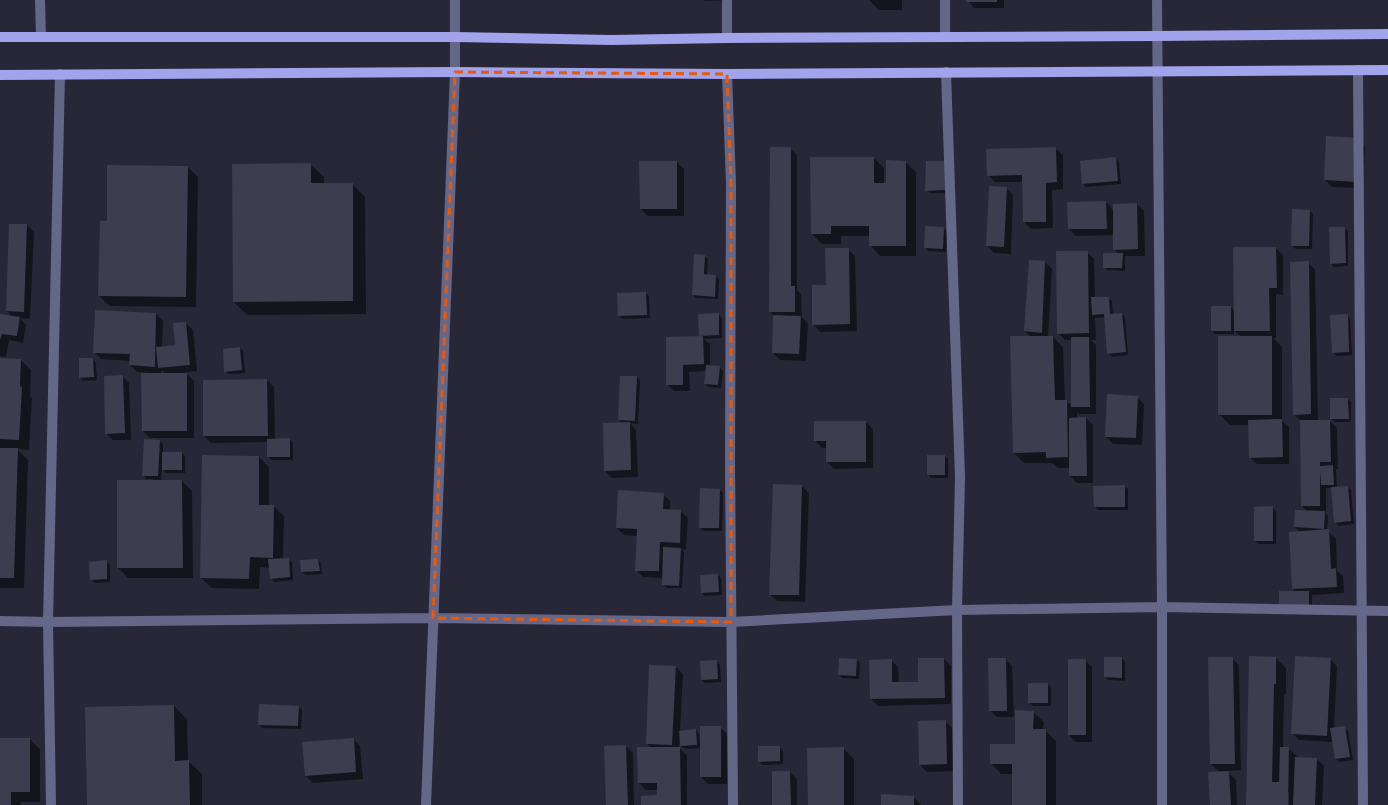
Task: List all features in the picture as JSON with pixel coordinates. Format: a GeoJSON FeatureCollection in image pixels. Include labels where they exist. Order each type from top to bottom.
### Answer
{"type":"FeatureCollection","features":[{"type":"Feature","properties":{"kind":"main road"},"geometry":{"type":"LineString","coordinates":[[0,37],[455,37],[611,40],[945,36],[1388,34]]}},
{"type":"Feature","properties":{"kind":"main road"},"geometry":{"type":"LineString","coordinates":[[0,75],[455,72],[727,74],[1388,70]]}},
{"type":"Feature","properties":{"kind":"street"},"geometry":{"type":"LineString","coordinates":[[40,0],[41,37]]}},
{"type":"Feature","properties":{"kind":"street"},"geometry":{"type":"LineString","coordinates":[[426,805],[455,72],[455,0]]}},
{"type":"Feature","properties":{"kind":"street"},"geometry":{"type":"LineString","coordinates":[[727,0],[727,38]]}},
{"type":"Feature","properties":{"kind":"street"},"geometry":{"type":"LineString","coordinates":[[945,0],[945,36]]}},
{"type":"Feature","properties":{"kind":"street"},"geometry":{"type":"LineString","coordinates":[[1157,0],[1156,36],[1162,607],[1162,805]]}},
{"type":"Feature","properties":{"kind":"street"},"geometry":{"type":"LineString","coordinates":[[1358,70],[1360,611],[1363,805]]}},
{"type":"Feature","properties":{"kind":"street"},"geometry":{"type":"LineString","coordinates":[[946,72],[960,477],[957,610],[958,805]]}},
{"type":"Feature","properties":{"kind":"street"},"geometry":{"type":"LineString","coordinates":[[51,805],[48,622],[60,74]]}},
{"type":"Feature","properties":{"kind":"street"},"geometry":{"type":"LineString","coordinates":[[727,74],[731,184],[730,466],[733,805]]}},
{"type":"Feature","properties":{"kind":"street"},"geometry":{"type":"LineString","coordinates":[[0,621],[48,622],[433,618],[732,622],[957,610],[1162,607],[1388,611]]}},
{"type":"Feature","properties":{"kind":"highlighted area"},"geometry":{"type":"Polygon","coordinates":[[[455,72],[727,74],[731,184],[731,622],[433,618],[455,72]]]}},
{"type":"Feature","properties":{"kind":"building"},"geometry":{"type":"Polygon","coordinates":[[[966,0],[997,0],[997,2],[966,2],[966,0]]]}},
{"type":"Feature","properties":{"kind":"building"},"geometry":{"type":"Polygon","coordinates":[[[1326,136],[1359,138],[1357,182],[1324,180],[1326,136]]]}},
{"type":"Feature","properties":{"kind":"building"},"geometry":{"type":"Polygon","coordinates":[[[770,147],[791,147],[791,286],[795,286],[795,312],[769,312],[770,147]]]}},
{"type":"Feature","properties":{"kind":"building"},"geometry":{"type":"Polygon","coordinates":[[[1056,147],[1057,182],[1046,183],[1046,222],[1023,222],[1022,175],[987,176],[986,149],[1056,147]]]}},
{"type":"Feature","properties":{"kind":"building"},"geometry":{"type":"Polygon","coordinates":[[[810,157],[874,157],[874,183],[886,183],[886,160],[906,161],[906,246],[869,246],[869,226],[831,226],[831,234],[811,234],[810,157]]]}},
{"type":"Feature","properties":{"kind":"building"},"geometry":{"type":"Polygon","coordinates":[[[1116,157],[1118,181],[1082,184],[1080,161],[1116,157]]]}},
{"type":"Feature","properties":{"kind":"building"},"geometry":{"type":"Polygon","coordinates":[[[639,161],[677,161],[677,209],[640,209],[639,161]]]}},
{"type":"Feature","properties":{"kind":"building"},"geometry":{"type":"Polygon","coordinates":[[[926,161],[945,161],[945,190],[925,191],[926,161]]]}},
{"type":"Feature","properties":{"kind":"building"},"geometry":{"type":"Polygon","coordinates":[[[311,163],[311,183],[353,183],[353,301],[233,302],[232,164],[311,163]]]}},
{"type":"Feature","properties":{"kind":"building"},"geometry":{"type":"Polygon","coordinates":[[[107,165],[188,166],[186,297],[98,296],[100,221],[107,221],[107,165]]]}},
{"type":"Feature","properties":{"kind":"building"},"geometry":{"type":"Polygon","coordinates":[[[989,186],[1007,187],[1004,247],[986,246],[989,186]]]}},
{"type":"Feature","properties":{"kind":"building"},"geometry":{"type":"Polygon","coordinates":[[[1106,201],[1107,229],[1068,229],[1067,202],[1106,201]]]}},
{"type":"Feature","properties":{"kind":"building"},"geometry":{"type":"Polygon","coordinates":[[[1137,203],[1138,249],[1113,250],[1113,204],[1137,203]]]}},
{"type":"Feature","properties":{"kind":"building"},"geometry":{"type":"Polygon","coordinates":[[[1292,209],[1310,210],[1309,246],[1291,246],[1292,209]]]}},
{"type":"Feature","properties":{"kind":"building"},"geometry":{"type":"Polygon","coordinates":[[[9,224],[27,224],[24,312],[6,311],[9,224]]]}},
{"type":"Feature","properties":{"kind":"building"},"geometry":{"type":"Polygon","coordinates":[[[925,226],[944,227],[943,249],[924,248],[925,226]]]}},
{"type":"Feature","properties":{"kind":"building"},"geometry":{"type":"Polygon","coordinates":[[[1329,227],[1345,227],[1346,263],[1330,264],[1329,227]]]}},
{"type":"Feature","properties":{"kind":"building"},"geometry":{"type":"Polygon","coordinates":[[[1233,247],[1276,247],[1277,288],[1269,288],[1270,331],[1234,331],[1233,247]]]}},
{"type":"Feature","properties":{"kind":"building"},"geometry":{"type":"Polygon","coordinates":[[[825,248],[849,248],[850,324],[812,325],[812,285],[826,285],[825,248]]]}},
{"type":"Feature","properties":{"kind":"building"},"geometry":{"type":"Polygon","coordinates":[[[1056,251],[1088,251],[1089,333],[1057,334],[1056,251]]]}},
{"type":"Feature","properties":{"kind":"building"},"geometry":{"type":"Polygon","coordinates":[[[1103,253],[1123,253],[1122,268],[1103,268],[1103,253]]]}},
{"type":"Feature","properties":{"kind":"building"},"geometry":{"type":"Polygon","coordinates":[[[694,254],[705,255],[704,274],[716,275],[715,297],[692,295],[694,254]]]}},
{"type":"Feature","properties":{"kind":"building"},"geometry":{"type":"Polygon","coordinates":[[[1029,260],[1045,261],[1042,333],[1024,331],[1029,260]]]}},
{"type":"Feature","properties":{"kind":"building"},"geometry":{"type":"Polygon","coordinates":[[[1309,261],[1311,414],[1293,415],[1290,262],[1309,261]]]}},
{"type":"Feature","properties":{"kind":"building"},"geometry":{"type":"Polygon","coordinates":[[[646,292],[647,315],[618,316],[617,293],[646,292]]]}},
{"type":"Feature","properties":{"kind":"building"},"geometry":{"type":"Polygon","coordinates":[[[1091,297],[1109,297],[1110,314],[1122,313],[1126,352],[1107,354],[1104,314],[1092,315],[1091,297]]]}},
{"type":"Feature","properties":{"kind":"building"},"geometry":{"type":"Polygon","coordinates":[[[1211,306],[1231,306],[1231,331],[1211,331],[1211,306]]]}},
{"type":"Feature","properties":{"kind":"building"},"geometry":{"type":"Polygon","coordinates":[[[95,310],[156,313],[155,367],[129,365],[130,354],[93,353],[95,310]]]}},
{"type":"Feature","properties":{"kind":"building"},"geometry":{"type":"Polygon","coordinates":[[[719,313],[719,335],[699,336],[698,314],[719,313]]]}},
{"type":"Feature","properties":{"kind":"building"},"geometry":{"type":"Polygon","coordinates":[[[0,314],[20,317],[17,336],[2,334],[0,340],[0,314]]]}},
{"type":"Feature","properties":{"kind":"building"},"geometry":{"type":"Polygon","coordinates":[[[1348,314],[1349,352],[1332,353],[1330,315],[1348,314]]]}},
{"type":"Feature","properties":{"kind":"building"},"geometry":{"type":"Polygon","coordinates":[[[773,315],[801,316],[799,354],[772,353],[773,315]]]}},
{"type":"Feature","properties":{"kind":"building"},"geometry":{"type":"Polygon","coordinates":[[[186,322],[190,365],[158,368],[156,347],[175,345],[173,323],[186,322]]]}},
{"type":"Feature","properties":{"kind":"building"},"geometry":{"type":"Polygon","coordinates":[[[703,336],[704,364],[683,365],[683,385],[666,385],[666,337],[703,336]]]}},
{"type":"Feature","properties":{"kind":"building"},"geometry":{"type":"Polygon","coordinates":[[[1010,336],[1053,336],[1055,400],[1067,400],[1068,457],[1046,458],[1046,452],[1013,453],[1010,336]]]}},
{"type":"Feature","properties":{"kind":"building"},"geometry":{"type":"Polygon","coordinates":[[[1218,336],[1272,336],[1272,415],[1218,415],[1218,336]]]}},
{"type":"Feature","properties":{"kind":"building"},"geometry":{"type":"Polygon","coordinates":[[[1071,337],[1089,337],[1090,407],[1071,407],[1071,337]]]}},
{"type":"Feature","properties":{"kind":"building"},"geometry":{"type":"Polygon","coordinates":[[[240,347],[242,370],[224,372],[223,349],[240,347]]]}},
{"type":"Feature","properties":{"kind":"building"},"geometry":{"type":"Polygon","coordinates":[[[0,358],[21,359],[20,386],[22,387],[19,440],[0,439],[0,358]]]}},
{"type":"Feature","properties":{"kind":"building"},"geometry":{"type":"Polygon","coordinates":[[[79,358],[93,358],[94,377],[79,378],[79,358]]]}},
{"type":"Feature","properties":{"kind":"building"},"geometry":{"type":"Polygon","coordinates":[[[706,365],[720,366],[718,385],[704,384],[706,365]]]}},
{"type":"Feature","properties":{"kind":"building"},"geometry":{"type":"Polygon","coordinates":[[[141,373],[187,373],[187,431],[142,431],[141,373]]]}},
{"type":"Feature","properties":{"kind":"building"},"geometry":{"type":"Polygon","coordinates":[[[123,375],[125,433],[105,434],[104,376],[123,375]]]}},
{"type":"Feature","properties":{"kind":"building"},"geometry":{"type":"Polygon","coordinates":[[[620,376],[637,376],[635,421],[618,420],[620,376]]]}},
{"type":"Feature","properties":{"kind":"building"},"geometry":{"type":"Polygon","coordinates":[[[267,379],[268,436],[203,436],[203,380],[267,379]]]}},
{"type":"Feature","properties":{"kind":"building"},"geometry":{"type":"Polygon","coordinates":[[[1107,394],[1138,396],[1136,438],[1105,437],[1107,394]]]}},
{"type":"Feature","properties":{"kind":"building"},"geometry":{"type":"Polygon","coordinates":[[[1330,398],[1348,398],[1349,419],[1330,419],[1330,398]]]}},
{"type":"Feature","properties":{"kind":"building"},"geometry":{"type":"Polygon","coordinates":[[[1086,417],[1087,476],[1069,476],[1069,418],[1086,417]]]}},
{"type":"Feature","properties":{"kind":"building"},"geometry":{"type":"Polygon","coordinates":[[[1282,419],[1283,457],[1249,458],[1248,420],[1282,419]]]}},
{"type":"Feature","properties":{"kind":"building"},"geometry":{"type":"Polygon","coordinates":[[[1300,420],[1330,420],[1331,462],[1320,462],[1320,466],[1333,465],[1334,485],[1321,485],[1320,470],[1320,506],[1301,506],[1300,420]]]}},
{"type":"Feature","properties":{"kind":"building"},"geometry":{"type":"Polygon","coordinates":[[[814,421],[866,421],[866,462],[826,462],[826,441],[814,441],[814,421]]]}},
{"type":"Feature","properties":{"kind":"building"},"geometry":{"type":"Polygon","coordinates":[[[630,422],[631,470],[604,471],[603,423],[630,422]]]}},
{"type":"Feature","properties":{"kind":"building"},"geometry":{"type":"Polygon","coordinates":[[[290,438],[290,457],[267,457],[267,439],[290,438]]]}},
{"type":"Feature","properties":{"kind":"building"},"geometry":{"type":"Polygon","coordinates":[[[144,439],[160,440],[158,476],[142,476],[144,439]]]}},
{"type":"Feature","properties":{"kind":"building"},"geometry":{"type":"Polygon","coordinates":[[[0,448],[18,448],[14,578],[0,578],[0,448]]]}},
{"type":"Feature","properties":{"kind":"building"},"geometry":{"type":"Polygon","coordinates":[[[162,452],[182,452],[182,470],[162,470],[162,452]]]}},
{"type":"Feature","properties":{"kind":"building"},"geometry":{"type":"Polygon","coordinates":[[[202,455],[259,456],[259,505],[274,505],[273,558],[250,557],[249,579],[200,578],[202,455]]]}},
{"type":"Feature","properties":{"kind":"building"},"geometry":{"type":"Polygon","coordinates":[[[927,455],[945,455],[945,475],[927,475],[927,455]]]}},
{"type":"Feature","properties":{"kind":"building"},"geometry":{"type":"Polygon","coordinates":[[[117,480],[182,480],[183,568],[117,568],[117,480]]]}},
{"type":"Feature","properties":{"kind":"building"},"geometry":{"type":"Polygon","coordinates":[[[773,484],[802,485],[799,595],[769,595],[773,484]]]}},
{"type":"Feature","properties":{"kind":"building"},"geometry":{"type":"Polygon","coordinates":[[[1125,485],[1125,507],[1094,507],[1093,486],[1125,485]]]}},
{"type":"Feature","properties":{"kind":"building"},"geometry":{"type":"Polygon","coordinates":[[[1348,486],[1351,521],[1334,523],[1331,487],[1348,486]]]}},
{"type":"Feature","properties":{"kind":"building"},"geometry":{"type":"Polygon","coordinates":[[[700,488],[720,489],[719,528],[699,528],[700,488]]]}},
{"type":"Feature","properties":{"kind":"building"},"geometry":{"type":"Polygon","coordinates":[[[618,490],[664,493],[663,509],[681,510],[680,543],[660,542],[659,571],[635,571],[637,529],[616,528],[618,490]]]}},
{"type":"Feature","properties":{"kind":"building"},"geometry":{"type":"Polygon","coordinates":[[[1273,506],[1273,541],[1254,541],[1254,507],[1273,506]]]}},
{"type":"Feature","properties":{"kind":"building"},"geometry":{"type":"Polygon","coordinates":[[[1295,510],[1325,511],[1324,529],[1294,527],[1295,510]]]}},
{"type":"Feature","properties":{"kind":"building"},"geometry":{"type":"Polygon","coordinates":[[[1329,529],[1331,569],[1336,568],[1337,587],[1292,589],[1289,532],[1329,529]]]}},
{"type":"Feature","properties":{"kind":"building"},"geometry":{"type":"Polygon","coordinates":[[[663,547],[681,548],[679,586],[662,585],[663,547]]]}},
{"type":"Feature","properties":{"kind":"building"},"geometry":{"type":"Polygon","coordinates":[[[289,558],[290,577],[270,579],[268,559],[289,558]]]}},
{"type":"Feature","properties":{"kind":"building"},"geometry":{"type":"Polygon","coordinates":[[[318,559],[320,571],[301,572],[300,560],[318,559]]]}},
{"type":"Feature","properties":{"kind":"building"},"geometry":{"type":"Polygon","coordinates":[[[107,560],[107,579],[90,580],[89,562],[107,560]]]}},
{"type":"Feature","properties":{"kind":"building"},"geometry":{"type":"Polygon","coordinates":[[[718,574],[719,592],[701,593],[700,575],[718,574]]]}},
{"type":"Feature","properties":{"kind":"building"},"geometry":{"type":"Polygon","coordinates":[[[1279,591],[1309,591],[1309,605],[1279,605],[1279,591]]]}},
{"type":"Feature","properties":{"kind":"building"},"geometry":{"type":"Polygon","coordinates":[[[1249,656],[1276,657],[1272,782],[1279,782],[1280,747],[1289,747],[1288,805],[1246,805],[1249,656]]]}},
{"type":"Feature","properties":{"kind":"building"},"geometry":{"type":"Polygon","coordinates":[[[1295,656],[1331,658],[1327,736],[1291,734],[1295,656]]]}},
{"type":"Feature","properties":{"kind":"building"},"geometry":{"type":"Polygon","coordinates":[[[1104,657],[1122,657],[1122,678],[1104,677],[1104,657]]]}},
{"type":"Feature","properties":{"kind":"building"},"geometry":{"type":"Polygon","coordinates":[[[1208,657],[1233,657],[1235,764],[1210,764],[1208,657]]]}},
{"type":"Feature","properties":{"kind":"building"},"geometry":{"type":"Polygon","coordinates":[[[839,658],[857,659],[856,676],[838,675],[839,658]]]}},
{"type":"Feature","properties":{"kind":"building"},"geometry":{"type":"Polygon","coordinates":[[[918,658],[944,658],[945,698],[870,699],[869,660],[892,659],[892,682],[918,682],[918,658]]]}},
{"type":"Feature","properties":{"kind":"building"},"geometry":{"type":"Polygon","coordinates":[[[988,658],[1006,658],[1007,711],[989,711],[988,658]]]}},
{"type":"Feature","properties":{"kind":"building"},"geometry":{"type":"Polygon","coordinates":[[[1068,659],[1086,659],[1086,735],[1068,735],[1068,659]]]}},
{"type":"Feature","properties":{"kind":"building"},"geometry":{"type":"Polygon","coordinates":[[[717,660],[718,679],[701,680],[700,661],[717,660]]]}},
{"type":"Feature","properties":{"kind":"building"},"geometry":{"type":"Polygon","coordinates":[[[649,665],[676,666],[672,745],[646,744],[649,665]]]}},
{"type":"Feature","properties":{"kind":"building"},"geometry":{"type":"Polygon","coordinates":[[[1028,683],[1048,683],[1048,703],[1028,703],[1028,683]]]}},
{"type":"Feature","properties":{"kind":"building"},"geometry":{"type":"Polygon","coordinates":[[[259,704],[299,706],[298,726],[258,725],[259,704]]]}},
{"type":"Feature","properties":{"kind":"building"},"geometry":{"type":"Polygon","coordinates":[[[174,705],[175,761],[189,760],[190,805],[87,805],[85,707],[174,705]]]}},
{"type":"Feature","properties":{"kind":"building"},"geometry":{"type":"Polygon","coordinates":[[[1015,710],[1034,711],[1033,729],[1046,729],[1046,805],[1012,805],[1012,764],[990,764],[990,744],[1015,744],[1015,710]]]}},
{"type":"Feature","properties":{"kind":"building"},"geometry":{"type":"Polygon","coordinates":[[[946,720],[947,764],[919,765],[918,721],[946,720]]]}},
{"type":"Feature","properties":{"kind":"building"},"geometry":{"type":"Polygon","coordinates":[[[700,726],[721,726],[721,777],[700,777],[700,726]]]}},
{"type":"Feature","properties":{"kind":"building"},"geometry":{"type":"Polygon","coordinates":[[[1345,726],[1350,757],[1335,759],[1330,728],[1345,726]]]}},
{"type":"Feature","properties":{"kind":"building"},"geometry":{"type":"Polygon","coordinates":[[[696,729],[697,745],[680,746],[679,731],[696,729]]]}},
{"type":"Feature","properties":{"kind":"building"},"geometry":{"type":"Polygon","coordinates":[[[0,738],[30,738],[30,792],[11,792],[11,805],[0,805],[0,738]]]}},
{"type":"Feature","properties":{"kind":"building"},"geometry":{"type":"Polygon","coordinates":[[[354,738],[356,772],[305,776],[302,742],[354,738]]]}},
{"type":"Feature","properties":{"kind":"building"},"geometry":{"type":"Polygon","coordinates":[[[626,745],[628,805],[606,805],[604,746],[626,745]]]}},
{"type":"Feature","properties":{"kind":"building"},"geometry":{"type":"Polygon","coordinates":[[[758,746],[780,746],[780,761],[758,762],[758,746]]]}},
{"type":"Feature","properties":{"kind":"building"},"geometry":{"type":"Polygon","coordinates":[[[637,747],[680,747],[681,805],[641,805],[641,796],[657,795],[657,783],[638,783],[637,747]]]}},
{"type":"Feature","properties":{"kind":"building"},"geometry":{"type":"Polygon","coordinates":[[[844,747],[844,805],[808,805],[807,748],[844,747]]]}},
{"type":"Feature","properties":{"kind":"building"},"geometry":{"type":"Polygon","coordinates":[[[1295,757],[1317,758],[1315,805],[1293,805],[1295,757]]]}},
{"type":"Feature","properties":{"kind":"building"},"geometry":{"type":"Polygon","coordinates":[[[772,771],[790,771],[791,805],[772,805],[772,771]]]}},
{"type":"Feature","properties":{"kind":"building"},"geometry":{"type":"Polygon","coordinates":[[[1229,771],[1231,805],[1210,805],[1208,772],[1229,771]]]}},
{"type":"Feature","properties":{"kind":"building"},"geometry":{"type":"Polygon","coordinates":[[[881,794],[914,796],[914,805],[881,805],[881,794]]]}}]}
